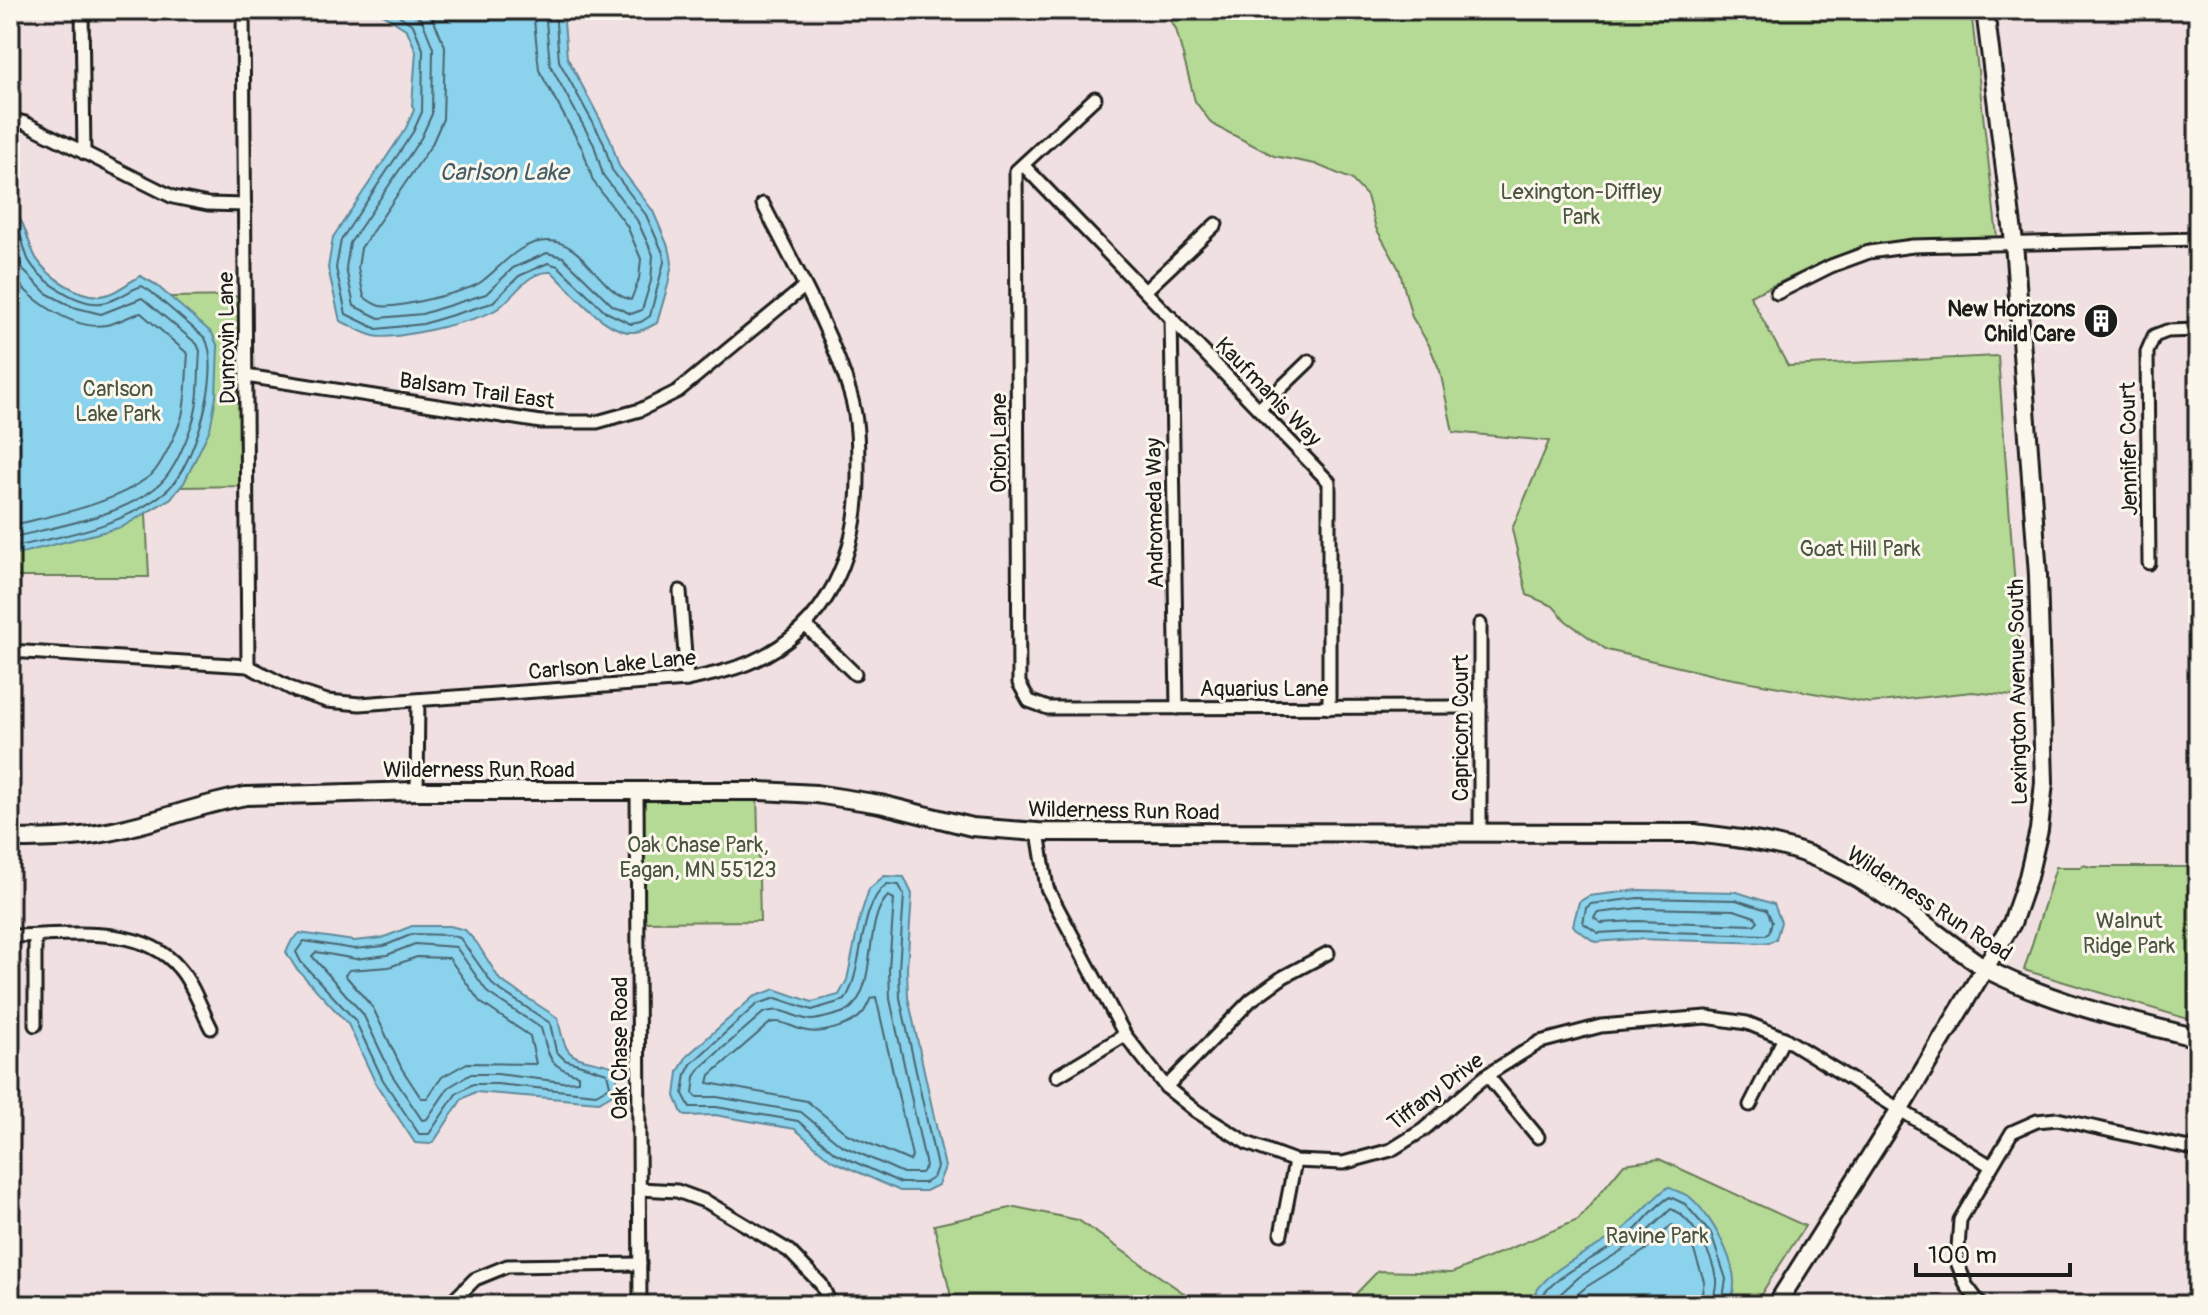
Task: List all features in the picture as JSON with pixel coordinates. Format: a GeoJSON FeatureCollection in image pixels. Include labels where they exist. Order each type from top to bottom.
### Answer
{"type":"FeatureCollection","features":[{"type":"Feature","properties":{"kind":"street"},"geometry":{"type":"LineString","coordinates":[[82,10],[84,153]]}},
{"type":"Feature","properties":{"kind":"street","name":"Dunrovin Lane"},"geometry":{"type":"LineString","coordinates":[[243,10],[248,666]]}},
{"type":"Feature","properties":{"kind":"street","name":"Lexington Avenue South"},"geometry":{"type":"LineString","coordinates":[[1776,1305],[1900,1109],[2012,923],[2028,877],[2039,830],[2044,782],[2038,575],[2014,242],[1985,10]]}},
{"type":"Feature","properties":{"kind":"street"},"geometry":{"type":"LineString","coordinates":[[1024,166],[1095,98]]}},
{"type":"Feature","properties":{"kind":"street"},"geometry":{"type":"LineString","coordinates":[[10,119],[25,123],[173,197],[208,204],[245,205]]}},
{"type":"Feature","properties":{"kind":"street","name":"Kaufmanis Way"},"geometry":{"type":"LineString","coordinates":[[1024,166],[1329,482],[1329,708]]}},
{"type":"Feature","properties":{"kind":"street","name":"Orion Lane"},"geometry":{"type":"LineString","coordinates":[[1024,166],[1016,171],[1019,683],[1029,701],[1048,708]]}},
{"type":"Feature","properties":{"kind":"street","name":"Carlson Lake Lane"},"geometry":{"type":"LineString","coordinates":[[10,651],[248,666],[296,691],[327,701],[360,704],[687,680],[752,662],[780,646],[805,625],[830,593],[845,563],[855,529],[857,432],[852,396],[841,365],[763,204]]}},
{"type":"Feature","properties":{"kind":"street"},"geometry":{"type":"LineString","coordinates":[[1145,291],[1216,224]]}},
{"type":"Feature","properties":{"kind":"street"},"geometry":{"type":"LineString","coordinates":[[1777,293],[1831,266],[1869,252],[1913,246],[2198,239]]}},
{"type":"Feature","properties":{"kind":"street","name":"Balsam Trail East"},"geometry":{"type":"LineString","coordinates":[[246,376],[541,422],[597,422],[640,410],[678,391],[804,287]]}},
{"type":"Feature","properties":{"kind":"street","name":"Andromeda Way"},"geometry":{"type":"LineString","coordinates":[[1171,317],[1177,708]]}},
{"type":"Feature","properties":{"kind":"street","name":"Jennifer Court"},"geometry":{"type":"LineString","coordinates":[[2149,563],[2147,352],[2154,336],[2167,331],[2198,330]]}},
{"type":"Feature","properties":{"kind":"street"},"geometry":{"type":"LineString","coordinates":[[1259,409],[1309,361]]}},
{"type":"Feature","properties":{"kind":"street"},"geometry":{"type":"LineString","coordinates":[[680,591],[687,680]]}},
{"type":"Feature","properties":{"kind":"street","name":"Capricorn Court"},"geometry":{"type":"LineString","coordinates":[[1480,624],[1480,833]]}},
{"type":"Feature","properties":{"kind":"street"},"geometry":{"type":"LineString","coordinates":[[805,625],[855,674]]}},
{"type":"Feature","properties":{"kind":"street"},"geometry":{"type":"LineString","coordinates":[[417,791],[418,700]]}},
{"type":"Feature","properties":{"kind":"street","name":"Aquarius Lane"},"geometry":{"type":"LineString","coordinates":[[1048,708],[1480,707]]}},
{"type":"Feature","properties":{"kind":"street","name":"Wilderness Run Road"},"geometry":{"type":"LineString","coordinates":[[10,839],[77,838],[101,834],[246,796],[417,791],[761,791],[816,794],[880,804],[972,827],[1038,832],[1695,833],[1769,843],[1811,856],[1856,877],[1986,969],[2083,1009],[2198,1038]]}},
{"type":"Feature","properties":{"kind":"street","name":"Oak Chase Road"},"geometry":{"type":"LineString","coordinates":[[637,791],[640,1305]]}},
{"type":"Feature","properties":{"kind":"street","name":"Tiffany Drive"},"geometry":{"type":"LineString","coordinates":[[1038,832],[1047,888],[1125,1035],[1166,1087],[1196,1111],[1247,1143],[1295,1161],[1343,1163],[1391,1150],[1423,1130],[1487,1075],[1540,1042],[1601,1026],[1706,1017],[1747,1023],[1784,1038],[1991,1166]]}},
{"type":"Feature","properties":{"kind":"street"},"geometry":{"type":"LineString","coordinates":[[10,936],[122,936],[153,945],[180,968],[211,1028]]}},
{"type":"Feature","properties":{"kind":"street"},"geometry":{"type":"LineString","coordinates":[[35,936],[35,1025]]}},
{"type":"Feature","properties":{"kind":"street"},"geometry":{"type":"LineString","coordinates":[[1166,1087],[1251,1000],[1283,977],[1328,953]]}},
{"type":"Feature","properties":{"kind":"street"},"geometry":{"type":"LineString","coordinates":[[1057,1076],[1125,1035]]}},
{"type":"Feature","properties":{"kind":"street"},"geometry":{"type":"LineString","coordinates":[[1750,1105],[1784,1038]]}},
{"type":"Feature","properties":{"kind":"street"},"geometry":{"type":"LineString","coordinates":[[1487,1075],[1538,1137]]}},
{"type":"Feature","properties":{"kind":"street"},"geometry":{"type":"LineString","coordinates":[[1981,1305],[1966,1285],[1957,1262],[1960,1220],[2012,1132],[2037,1121],[2057,1119],[2198,1150]]}},
{"type":"Feature","properties":{"kind":"street"},"geometry":{"type":"LineString","coordinates":[[1281,1234],[1295,1161]]}},
{"type":"Feature","properties":{"kind":"street"},"geometry":{"type":"LineString","coordinates":[[640,1189],[677,1191],[707,1202],[762,1234],[789,1251],[821,1284],[831,1305]]}},
{"type":"Feature","properties":{"kind":"street"},"geometry":{"type":"LineString","coordinates":[[449,1305],[475,1279],[507,1266],[640,1264]]}},
{"type":"Feature","properties":{"kind":"green space","name":"Lexington-Diffley Park"},"geometry":{"type":"Polygon","coordinates":[[[1164,10],[1971,10],[1997,237],[1893,242],[1835,257],[1750,296],[1788,366],[1998,356],[2023,697],[1972,692],[1870,703],[1717,676],[1607,650],[1566,621],[1553,606],[1527,595],[1512,529],[1549,441],[1453,432],[1440,371],[1412,317],[1399,269],[1376,228],[1367,196],[1351,179],[1315,164],[1274,156],[1212,124],[1195,101],[1176,29],[1164,10]]]}},
{"type":"Feature","properties":{"kind":"green space","name":"Carlson Lake Park"},"geometry":{"type":"Polygon","coordinates":[[[10,208],[20,220],[41,265],[55,278],[82,293],[105,295],[140,276],[169,297],[246,296],[247,486],[180,487],[171,498],[146,513],[149,577],[10,577],[10,208]]]}},
{"type":"Feature","properties":{"kind":"green space","name":"Oak Chase Park, Eagan, MN 55123"},"geometry":{"type":"Polygon","coordinates":[[[637,791],[757,791],[760,921],[638,922],[637,791]]]}},
{"type":"Feature","properties":{"kind":"green space","name":"Walnut Ridge Park"},"geometry":{"type":"Polygon","coordinates":[[[2056,867],[2198,867],[2198,1022],[2024,970],[2056,867]]]}},
{"type":"Feature","properties":{"kind":"green space","name":"Ravine Park"},"geometry":{"type":"Polygon","coordinates":[[[1659,1159],[1805,1226],[1754,1305],[1345,1305],[1378,1271],[1452,1273],[1578,1220],[1624,1164],[1659,1159]]]}},
{"type":"Feature","properties":{"kind":"green space"},"geometry":{"type":"Polygon","coordinates":[[[1015,1207],[1078,1220],[1201,1305],[953,1305],[934,1225],[1015,1207]]]}},
{"type":"Feature","properties":{"kind":"water","name":"Carlson Lake"},"geometry":{"type":"Polygon","coordinates":[[[376,10],[563,10],[567,57],[610,138],[619,166],[653,211],[670,251],[672,263],[657,323],[633,332],[612,326],[590,310],[552,272],[535,275],[504,304],[488,314],[436,328],[384,337],[374,336],[340,321],[328,268],[333,237],[406,128],[414,110],[416,51],[407,30],[376,10]]]}},
{"type":"Feature","properties":{"kind":"water","name":"Carlson Lake Park"},"geometry":{"type":"Polygon","coordinates":[[[10,208],[23,226],[36,258],[64,284],[82,293],[100,296],[116,291],[140,276],[155,284],[212,333],[218,347],[216,397],[210,429],[184,483],[171,498],[122,527],[10,556],[10,208]]]}},
{"type":"Feature","properties":{"kind":"water"},"geometry":{"type":"Polygon","coordinates":[[[884,876],[904,877],[912,894],[908,997],[945,1167],[938,1185],[926,1191],[900,1191],[831,1160],[795,1129],[715,1115],[687,1116],[682,1113],[675,1096],[678,1072],[687,1056],[753,997],[775,989],[812,1002],[839,995],[847,980],[869,889],[884,876]]]}},
{"type":"Feature","properties":{"kind":"water"},"geometry":{"type":"Polygon","coordinates":[[[1638,890],[1737,892],[1774,904],[1781,922],[1776,939],[1769,943],[1635,939],[1595,942],[1573,925],[1579,902],[1589,896],[1638,890]]]}},
{"type":"Feature","properties":{"kind":"water"},"geometry":{"type":"Polygon","coordinates":[[[412,926],[450,926],[465,930],[500,980],[558,1018],[564,1043],[573,1055],[612,1066],[617,1074],[618,1091],[599,1102],[475,1092],[462,1099],[435,1140],[430,1144],[415,1143],[376,1084],[348,1024],[295,967],[286,952],[300,933],[354,941],[382,938],[412,926]]]}},
{"type":"Feature","properties":{"kind":"water"},"geometry":{"type":"Polygon","coordinates":[[[1668,1187],[1691,1198],[1700,1207],[1726,1249],[1734,1280],[1733,1294],[1727,1305],[1529,1305],[1546,1279],[1626,1227],[1668,1187]]]}},
{"type":"Feature","properties":{"kind":"place","name":"New Horizons Child Care"},"geometry":{"type":"Point","coordinates":[2101,321]}},
{"type":"Feature","properties":{"kind":"park label","name":"Goat Hill Park"},"geometry":{"type":"Point","coordinates":[1860,548]}}]}
